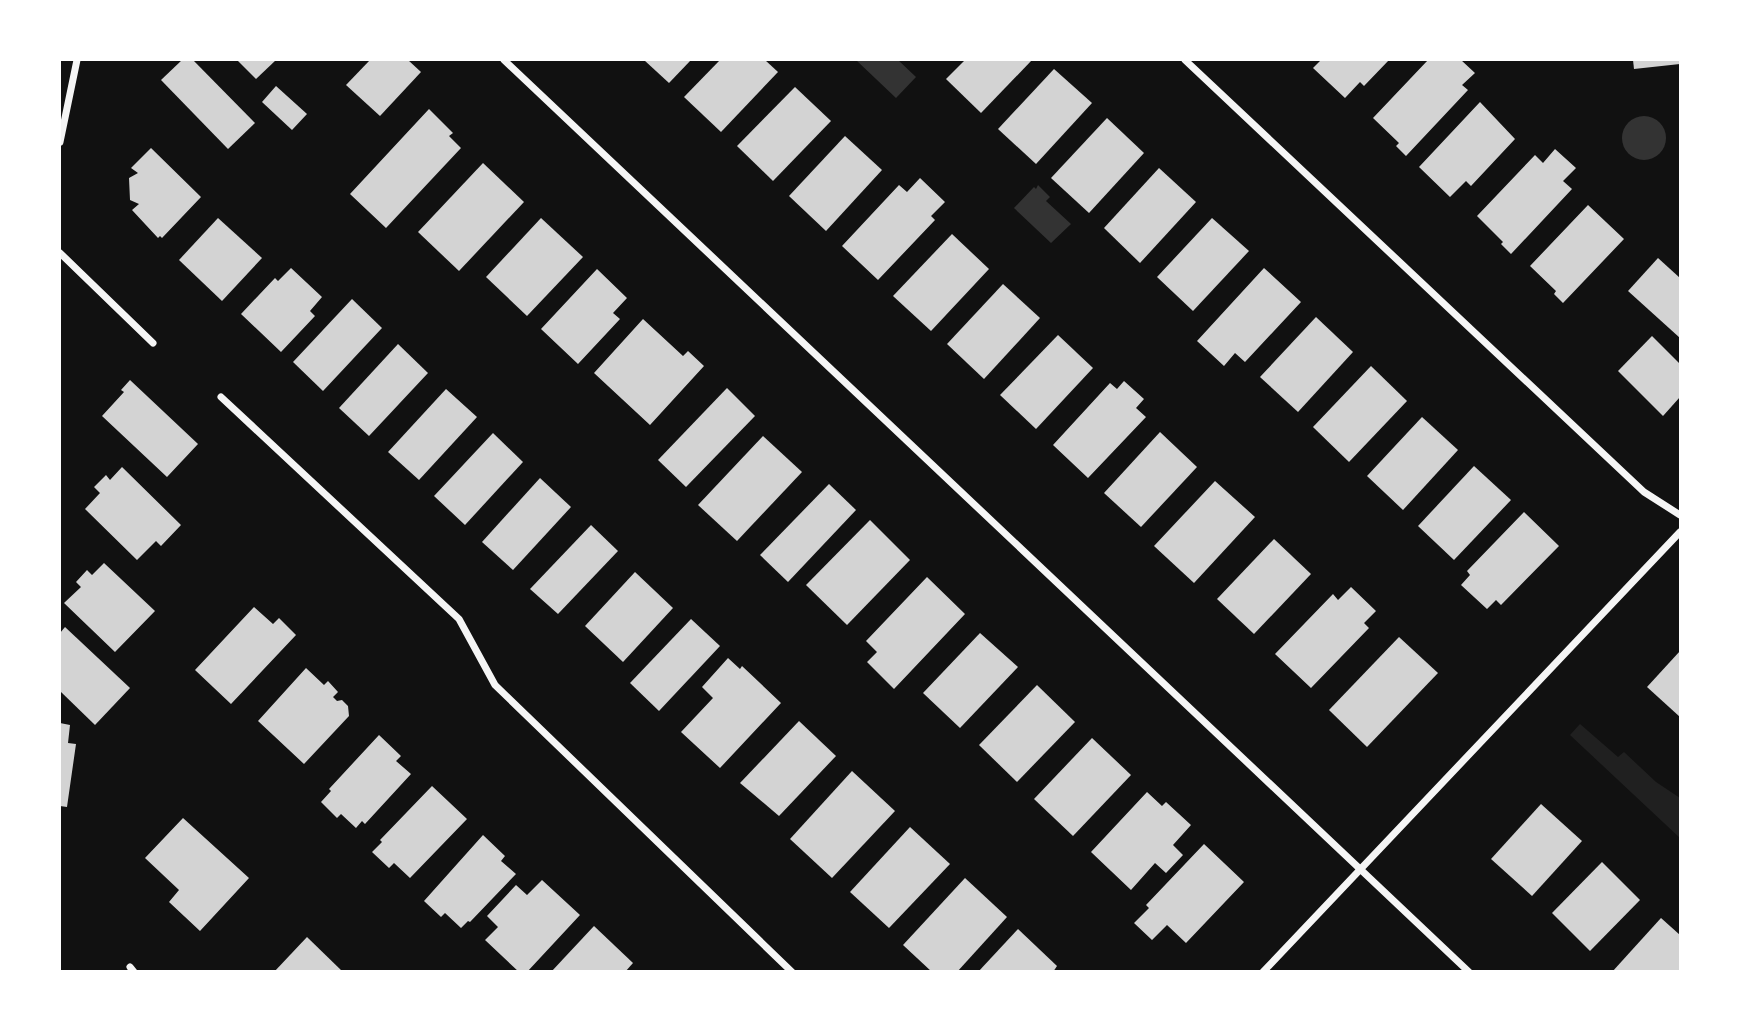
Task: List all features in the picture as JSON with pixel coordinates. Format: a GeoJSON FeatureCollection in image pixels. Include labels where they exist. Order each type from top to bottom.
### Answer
{"type":"FeatureCollection","features":[{"type":"Feature","properties":{"kind":"street"},"geometry":{"type":"LineString","coordinates":[[60,142],[77,60]]}},
{"type":"Feature","properties":{"kind":"street"},"geometry":{"type":"LineString","coordinates":[[503,60],[1469,971]]}},
{"type":"Feature","properties":{"kind":"street"},"geometry":{"type":"LineString","coordinates":[[1185,60],[1644,492],[1681,515]]}},
{"type":"Feature","properties":{"kind":"street"},"geometry":{"type":"LineString","coordinates":[[60,253],[153,343]]}},
{"type":"Feature","properties":{"kind":"street"},"geometry":{"type":"LineString","coordinates":[[221,397],[459,619],[495,685],[792,971]]}},
{"type":"Feature","properties":{"kind":"street"},"geometry":{"type":"LineString","coordinates":[[1263,971],[1681,532]]}},
{"type":"Feature","properties":{"kind":"shaded area"},"geometry":{"type":"Polygon","coordinates":[[[856,60],[898,60],[916,77],[896,98],[856,60]]]}},
{"type":"Feature","properties":{"kind":"shaded area"},"geometry":{"type":"Polygon","coordinates":[[[1644,116],[1659,123],[1666,138],[1659,153],[1644,160],[1629,153],[1622,138],[1629,123],[1644,116]]]}},
{"type":"Feature","properties":{"kind":"shaded area"},"geometry":{"type":"Polygon","coordinates":[[[1038,185],[1050,197],[1046,201],[1071,224],[1051,243],[1014,208],[1038,185]]]}},
{"type":"Feature","properties":{"kind":"shaded area"},"geometry":{"type":"Polygon","coordinates":[[[1580,724],[1618,757],[1624,752],[1656,782],[1680,798],[1680,838],[1570,735],[1580,724]]]}},
{"type":"Feature","properties":{"kind":"building"},"geometry":{"type":"Polygon","coordinates":[[[182,60],[193,60],[255,123],[228,149],[161,80],[182,60]]]}},
{"type":"Feature","properties":{"kind":"building"},"geometry":{"type":"Polygon","coordinates":[[[237,60],[276,60],[256,79],[237,60]]]}},
{"type":"Feature","properties":{"kind":"building"},"geometry":{"type":"Polygon","coordinates":[[[370,60],[408,60],[421,72],[380,116],[346,85],[370,60]]]}},
{"type":"Feature","properties":{"kind":"building"},"geometry":{"type":"Polygon","coordinates":[[[644,60],[691,60],[669,83],[644,60]]]}},
{"type":"Feature","properties":{"kind":"building"},"geometry":{"type":"Polygon","coordinates":[[[720,60],[765,60],[778,72],[721,132],[684,97],[720,60]]]}},
{"type":"Feature","properties":{"kind":"building"},"geometry":{"type":"Polygon","coordinates":[[[965,60],[1032,60],[981,113],[946,79],[965,60]]]}},
{"type":"Feature","properties":{"kind":"building"},"geometry":{"type":"Polygon","coordinates":[[[1321,60],[1389,60],[1364,86],[1360,82],[1345,98],[1313,68],[1321,60]]]}},
{"type":"Feature","properties":{"kind":"building"},"geometry":{"type":"Polygon","coordinates":[[[1428,60],[1461,60],[1475,73],[1462,85],[1468,90],[1406,156],[1396,146],[1399,143],[1373,118],[1428,60]]]}},
{"type":"Feature","properties":{"kind":"building"},"geometry":{"type":"Polygon","coordinates":[[[1633,60],[1680,60],[1680,64],[1634,69],[1633,60]]]}},
{"type":"Feature","properties":{"kind":"building"},"geometry":{"type":"Polygon","coordinates":[[[1054,69],[1092,103],[1036,164],[998,129],[1054,69]]]}},
{"type":"Feature","properties":{"kind":"building"},"geometry":{"type":"Polygon","coordinates":[[[276,86],[307,114],[292,130],[262,102],[276,86]]]}},
{"type":"Feature","properties":{"kind":"building"},"geometry":{"type":"Polygon","coordinates":[[[795,87],[831,121],[773,181],[737,146],[795,87]]]}},
{"type":"Feature","properties":{"kind":"building"},"geometry":{"type":"Polygon","coordinates":[[[1480,102],[1515,139],[1471,186],[1466,181],[1450,197],[1419,167],[1480,102]]]}},
{"type":"Feature","properties":{"kind":"building"},"geometry":{"type":"Polygon","coordinates":[[[429,109],[453,133],[449,136],[461,148],[386,228],[350,194],[429,109]]]}},
{"type":"Feature","properties":{"kind":"building"},"geometry":{"type":"Polygon","coordinates":[[[1107,118],[1144,153],[1089,213],[1051,178],[1107,118]]]}},
{"type":"Feature","properties":{"kind":"building"},"geometry":{"type":"Polygon","coordinates":[[[845,136],[882,170],[826,231],[789,196],[845,136]]]}},
{"type":"Feature","properties":{"kind":"building"},"geometry":{"type":"Polygon","coordinates":[[[151,148],[201,197],[162,238],[158,238],[132,210],[139,204],[130,200],[129,178],[138,173],[131,168],[151,148]]]}},
{"type":"Feature","properties":{"kind":"building"},"geometry":{"type":"Polygon","coordinates":[[[1555,149],[1576,168],[1563,181],[1572,189],[1511,254],[1477,216],[1535,155],[1543,163],[1555,149]]]}},
{"type":"Feature","properties":{"kind":"building"},"geometry":{"type":"Polygon","coordinates":[[[483,163],[524,202],[459,271],[418,232],[483,163]]]}},
{"type":"Feature","properties":{"kind":"building"},"geometry":{"type":"Polygon","coordinates":[[[1159,168],[1196,202],[1140,263],[1104,228],[1159,168]]]}},
{"type":"Feature","properties":{"kind":"building"},"geometry":{"type":"Polygon","coordinates":[[[920,178],[945,202],[931,216],[935,220],[878,280],[842,246],[899,185],[907,192],[920,178]]]}},
{"type":"Feature","properties":{"kind":"building"},"geometry":{"type":"Polygon","coordinates":[[[1588,205],[1624,239],[1563,303],[1554,294],[1556,291],[1530,266],[1588,205]]]}},
{"type":"Feature","properties":{"kind":"building"},"geometry":{"type":"Polygon","coordinates":[[[218,218],[262,258],[222,301],[179,260],[218,218]]]}},
{"type":"Feature","properties":{"kind":"building"},"geometry":{"type":"Polygon","coordinates":[[[541,218],[583,257],[527,316],[486,277],[541,218]]]}},
{"type":"Feature","properties":{"kind":"building"},"geometry":{"type":"Polygon","coordinates":[[[1212,218],[1249,251],[1193,311],[1157,277],[1212,218]]]}},
{"type":"Feature","properties":{"kind":"building"},"geometry":{"type":"Polygon","coordinates":[[[952,234],[989,269],[931,331],[893,296],[952,234]]]}},
{"type":"Feature","properties":{"kind":"building"},"geometry":{"type":"Polygon","coordinates":[[[1658,258],[1680,278],[1680,338],[1628,291],[1658,258]]]}},
{"type":"Feature","properties":{"kind":"building"},"geometry":{"type":"Polygon","coordinates":[[[291,268],[322,297],[310,311],[315,316],[281,352],[241,314],[275,278],[278,281],[291,268]]]}},
{"type":"Feature","properties":{"kind":"building"},"geometry":{"type":"Polygon","coordinates":[[[1264,268],[1301,302],[1245,362],[1235,353],[1224,366],[1197,341],[1264,268]]]}},
{"type":"Feature","properties":{"kind":"building"},"geometry":{"type":"Polygon","coordinates":[[[597,269],[627,298],[613,313],[620,319],[578,364],[541,329],[597,269]]]}},
{"type":"Feature","properties":{"kind":"building"},"geometry":{"type":"Polygon","coordinates":[[[1003,284],[1040,318],[984,379],[947,344],[1003,284]]]}},
{"type":"Feature","properties":{"kind":"building"},"geometry":{"type":"Polygon","coordinates":[[[352,299],[382,328],[323,391],[293,362],[352,299]]]}},
{"type":"Feature","properties":{"kind":"building"},"geometry":{"type":"Polygon","coordinates":[[[1316,317],[1353,352],[1298,412],[1260,377],[1316,317]]]}},
{"type":"Feature","properties":{"kind":"building"},"geometry":{"type":"Polygon","coordinates":[[[643,319],[683,356],[688,351],[704,366],[650,425],[594,373],[643,319]]]}},
{"type":"Feature","properties":{"kind":"building"},"geometry":{"type":"Polygon","coordinates":[[[1058,335],[1093,368],[1036,429],[1000,395],[1058,335]]]}},
{"type":"Feature","properties":{"kind":"building"},"geometry":{"type":"Polygon","coordinates":[[[1652,336],[1680,364],[1680,397],[1663,416],[1618,371],[1652,336]]]}},
{"type":"Feature","properties":{"kind":"building"},"geometry":{"type":"Polygon","coordinates":[[[398,344],[428,373],[369,436],[339,408],[398,344]]]}},
{"type":"Feature","properties":{"kind":"building"},"geometry":{"type":"Polygon","coordinates":[[[1371,366],[1407,401],[1349,462],[1313,427],[1371,366]]]}},
{"type":"Feature","properties":{"kind":"building"},"geometry":{"type":"Polygon","coordinates":[[[130,380],[198,444],[167,477],[102,416],[124,392],[121,390],[130,380]]]}},
{"type":"Feature","properties":{"kind":"building"},"geometry":{"type":"Polygon","coordinates":[[[1124,381],[1144,399],[1136,408],[1146,417],[1088,478],[1053,445],[1110,383],[1117,389],[1124,381]]]}},
{"type":"Feature","properties":{"kind":"building"},"geometry":{"type":"Polygon","coordinates":[[[727,388],[755,416],[686,487],[658,460],[727,388]]]}},
{"type":"Feature","properties":{"kind":"building"},"geometry":{"type":"Polygon","coordinates":[[[446,389],[477,417],[419,480],[388,452],[446,389]]]}},
{"type":"Feature","properties":{"kind":"building"},"geometry":{"type":"Polygon","coordinates":[[[1422,417],[1458,450],[1403,510],[1367,476],[1422,417]]]}},
{"type":"Feature","properties":{"kind":"building"},"geometry":{"type":"Polygon","coordinates":[[[1160,432],[1197,467],[1141,527],[1104,493],[1160,432]]]}},
{"type":"Feature","properties":{"kind":"building"},"geometry":{"type":"Polygon","coordinates":[[[493,433],[523,462],[465,525],[434,496],[493,433]]]}},
{"type":"Feature","properties":{"kind":"building"},"geometry":{"type":"Polygon","coordinates":[[[763,436],[802,472],[737,541],[698,505],[763,436]]]}},
{"type":"Feature","properties":{"kind":"building"},"geometry":{"type":"Polygon","coordinates":[[[1474,466],[1511,500],[1454,560],[1418,526],[1474,466]]]}},
{"type":"Feature","properties":{"kind":"building"},"geometry":{"type":"Polygon","coordinates":[[[122,467],[181,525],[161,546],[156,541],[137,560],[85,509],[100,493],[94,487],[106,475],[110,480],[122,467]]]}},
{"type":"Feature","properties":{"kind":"building"},"geometry":{"type":"Polygon","coordinates":[[[540,478],[571,507],[513,570],[482,542],[540,478]]]}},
{"type":"Feature","properties":{"kind":"building"},"geometry":{"type":"Polygon","coordinates":[[[1215,481],[1255,517],[1194,583],[1154,546],[1215,481]]]}},
{"type":"Feature","properties":{"kind":"building"},"geometry":{"type":"Polygon","coordinates":[[[829,484],[856,510],[788,582],[760,555],[829,484]]]}},
{"type":"Feature","properties":{"kind":"building"},"geometry":{"type":"Polygon","coordinates":[[[1524,512],[1559,546],[1501,605],[1496,600],[1487,609],[1461,585],[1470,575],[1467,571],[1524,512]]]}},
{"type":"Feature","properties":{"kind":"building"},"geometry":{"type":"Polygon","coordinates":[[[870,520],[910,560],[847,625],[806,585],[870,520]]]}},
{"type":"Feature","properties":{"kind":"building"},"geometry":{"type":"Polygon","coordinates":[[[591,525],[618,551],[558,614],[530,589],[591,525]]]}},
{"type":"Feature","properties":{"kind":"building"},"geometry":{"type":"Polygon","coordinates":[[[1274,539],[1311,574],[1254,634],[1217,599],[1274,539]]]}},
{"type":"Feature","properties":{"kind":"building"},"geometry":{"type":"Polygon","coordinates":[[[104,563],[155,611],[115,652],[64,603],[81,587],[76,582],[87,570],[92,575],[104,563]]]}},
{"type":"Feature","properties":{"kind":"building"},"geometry":{"type":"Polygon","coordinates":[[[635,572],[673,608],[623,662],[585,626],[635,572]]]}},
{"type":"Feature","properties":{"kind":"building"},"geometry":{"type":"Polygon","coordinates":[[[927,577],[965,614],[894,689],[867,662],[877,652],[866,641],[927,577]]]}},
{"type":"Feature","properties":{"kind":"building"},"geometry":{"type":"Polygon","coordinates":[[[1351,587],[1376,611],[1364,623],[1369,628],[1311,688],[1275,654],[1333,594],[1338,600],[1351,587]]]}},
{"type":"Feature","properties":{"kind":"building"},"geometry":{"type":"Polygon","coordinates":[[[254,607],[273,624],[279,618],[296,635],[231,704],[195,670],[254,607]]]}},
{"type":"Feature","properties":{"kind":"building"},"geometry":{"type":"Polygon","coordinates":[[[691,619],[720,646],[659,711],[630,683],[691,619]]]}},
{"type":"Feature","properties":{"kind":"building"},"geometry":{"type":"Polygon","coordinates":[[[65,627],[130,688],[95,725],[60,691],[60,633],[65,627]]]}},
{"type":"Feature","properties":{"kind":"building"},"geometry":{"type":"Polygon","coordinates":[[[980,633],[1018,667],[960,728],[923,693],[980,633]]]}},
{"type":"Feature","properties":{"kind":"building"},"geometry":{"type":"Polygon","coordinates":[[[1399,637],[1438,673],[1367,747],[1329,710],[1399,637]]]}},
{"type":"Feature","properties":{"kind":"building"},"geometry":{"type":"Polygon","coordinates":[[[1680,651],[1680,717],[1647,687],[1680,651]]]}},
{"type":"Feature","properties":{"kind":"building"},"geometry":{"type":"Polygon","coordinates":[[[728,658],[740,669],[742,666],[781,703],[720,768],[681,732],[713,698],[702,687],[728,658]]]}},
{"type":"Feature","properties":{"kind":"building"},"geometry":{"type":"Polygon","coordinates":[[[306,668],[324,685],[328,681],[338,692],[333,697],[348,706],[349,716],[304,764],[258,721],[306,668]]]}},
{"type":"Feature","properties":{"kind":"building"},"geometry":{"type":"Polygon","coordinates":[[[1037,685],[1075,722],[1017,782],[979,745],[1037,685]]]}},
{"type":"Feature","properties":{"kind":"building"},"geometry":{"type":"Polygon","coordinates":[[[799,721],[836,756],[779,816],[740,783],[799,721]]]}},
{"type":"Feature","properties":{"kind":"building"},"geometry":{"type":"Polygon","coordinates":[[[60,723],[70,725],[68,743],[76,744],[67,807],[60,806],[60,723]]]}},
{"type":"Feature","properties":{"kind":"building"},"geometry":{"type":"Polygon","coordinates":[[[379,735],[401,756],[396,761],[411,774],[365,824],[362,821],[356,828],[341,814],[337,818],[321,802],[331,791],[329,789],[379,735]]]}},
{"type":"Feature","properties":{"kind":"building"},"geometry":{"type":"Polygon","coordinates":[[[1092,738],[1131,775],[1073,836],[1034,799],[1092,738]]]}},
{"type":"Feature","properties":{"kind":"building"},"geometry":{"type":"Polygon","coordinates":[[[852,771],[895,811],[832,878],[790,839],[852,771]]]}},
{"type":"Feature","properties":{"kind":"building"},"geometry":{"type":"Polygon","coordinates":[[[432,786],[467,819],[410,878],[394,863],[389,868],[372,852],[382,842],[380,840],[432,786]]]}},
{"type":"Feature","properties":{"kind":"building"},"geometry":{"type":"Polygon","coordinates":[[[1147,792],[1162,806],[1166,802],[1191,825],[1173,845],[1183,855],[1166,873],[1155,863],[1131,890],[1091,852],[1147,792]]]}},
{"type":"Feature","properties":{"kind":"building"},"geometry":{"type":"Polygon","coordinates":[[[1541,804],[1582,841],[1532,896],[1491,859],[1541,804]]]}},
{"type":"Feature","properties":{"kind":"building"},"geometry":{"type":"Polygon","coordinates":[[[183,818],[249,878],[200,931],[169,902],[179,890],[145,858],[183,818]]]}},
{"type":"Feature","properties":{"kind":"building"},"geometry":{"type":"Polygon","coordinates":[[[910,827],[950,864],[889,928],[850,892],[910,827]]]}},
{"type":"Feature","properties":{"kind":"building"},"geometry":{"type":"Polygon","coordinates":[[[483,835],[505,856],[501,861],[516,874],[461,928],[445,913],[441,917],[424,901],[483,835]]]}},
{"type":"Feature","properties":{"kind":"building"},"geometry":{"type":"Polygon","coordinates":[[[1204,844],[1244,882],[1186,943],[1167,925],[1152,940],[1134,923],[1149,908],[1146,905],[1204,844]]]}},
{"type":"Feature","properties":{"kind":"building"},"geometry":{"type":"Polygon","coordinates":[[[1602,862],[1640,900],[1590,951],[1552,913],[1602,862]]]}},
{"type":"Feature","properties":{"kind":"building"},"geometry":{"type":"Polygon","coordinates":[[[965,878],[1007,917],[957,972],[932,972],[903,945],[965,878]]]}},
{"type":"Feature","properties":{"kind":"building"},"geometry":{"type":"Polygon","coordinates":[[[542,880],[580,915],[527,972],[519,972],[485,940],[498,927],[487,916],[516,885],[527,895],[542,880]]]}},
{"type":"Feature","properties":{"kind":"building"},"geometry":{"type":"Polygon","coordinates":[[[1661,918],[1680,935],[1680,972],[1612,972],[1661,918]]]}},
{"type":"Feature","properties":{"kind":"building"},"geometry":{"type":"Polygon","coordinates":[[[594,926],[633,963],[625,972],[551,972],[594,926]]]}},
{"type":"Feature","properties":{"kind":"building"},"geometry":{"type":"Polygon","coordinates":[[[1018,929],[1057,966],[1053,972],[978,972],[1018,929]]]}},
{"type":"Feature","properties":{"kind":"building"},"geometry":{"type":"Polygon","coordinates":[[[307,937],[343,972],[274,972],[307,937]]]}}]}
